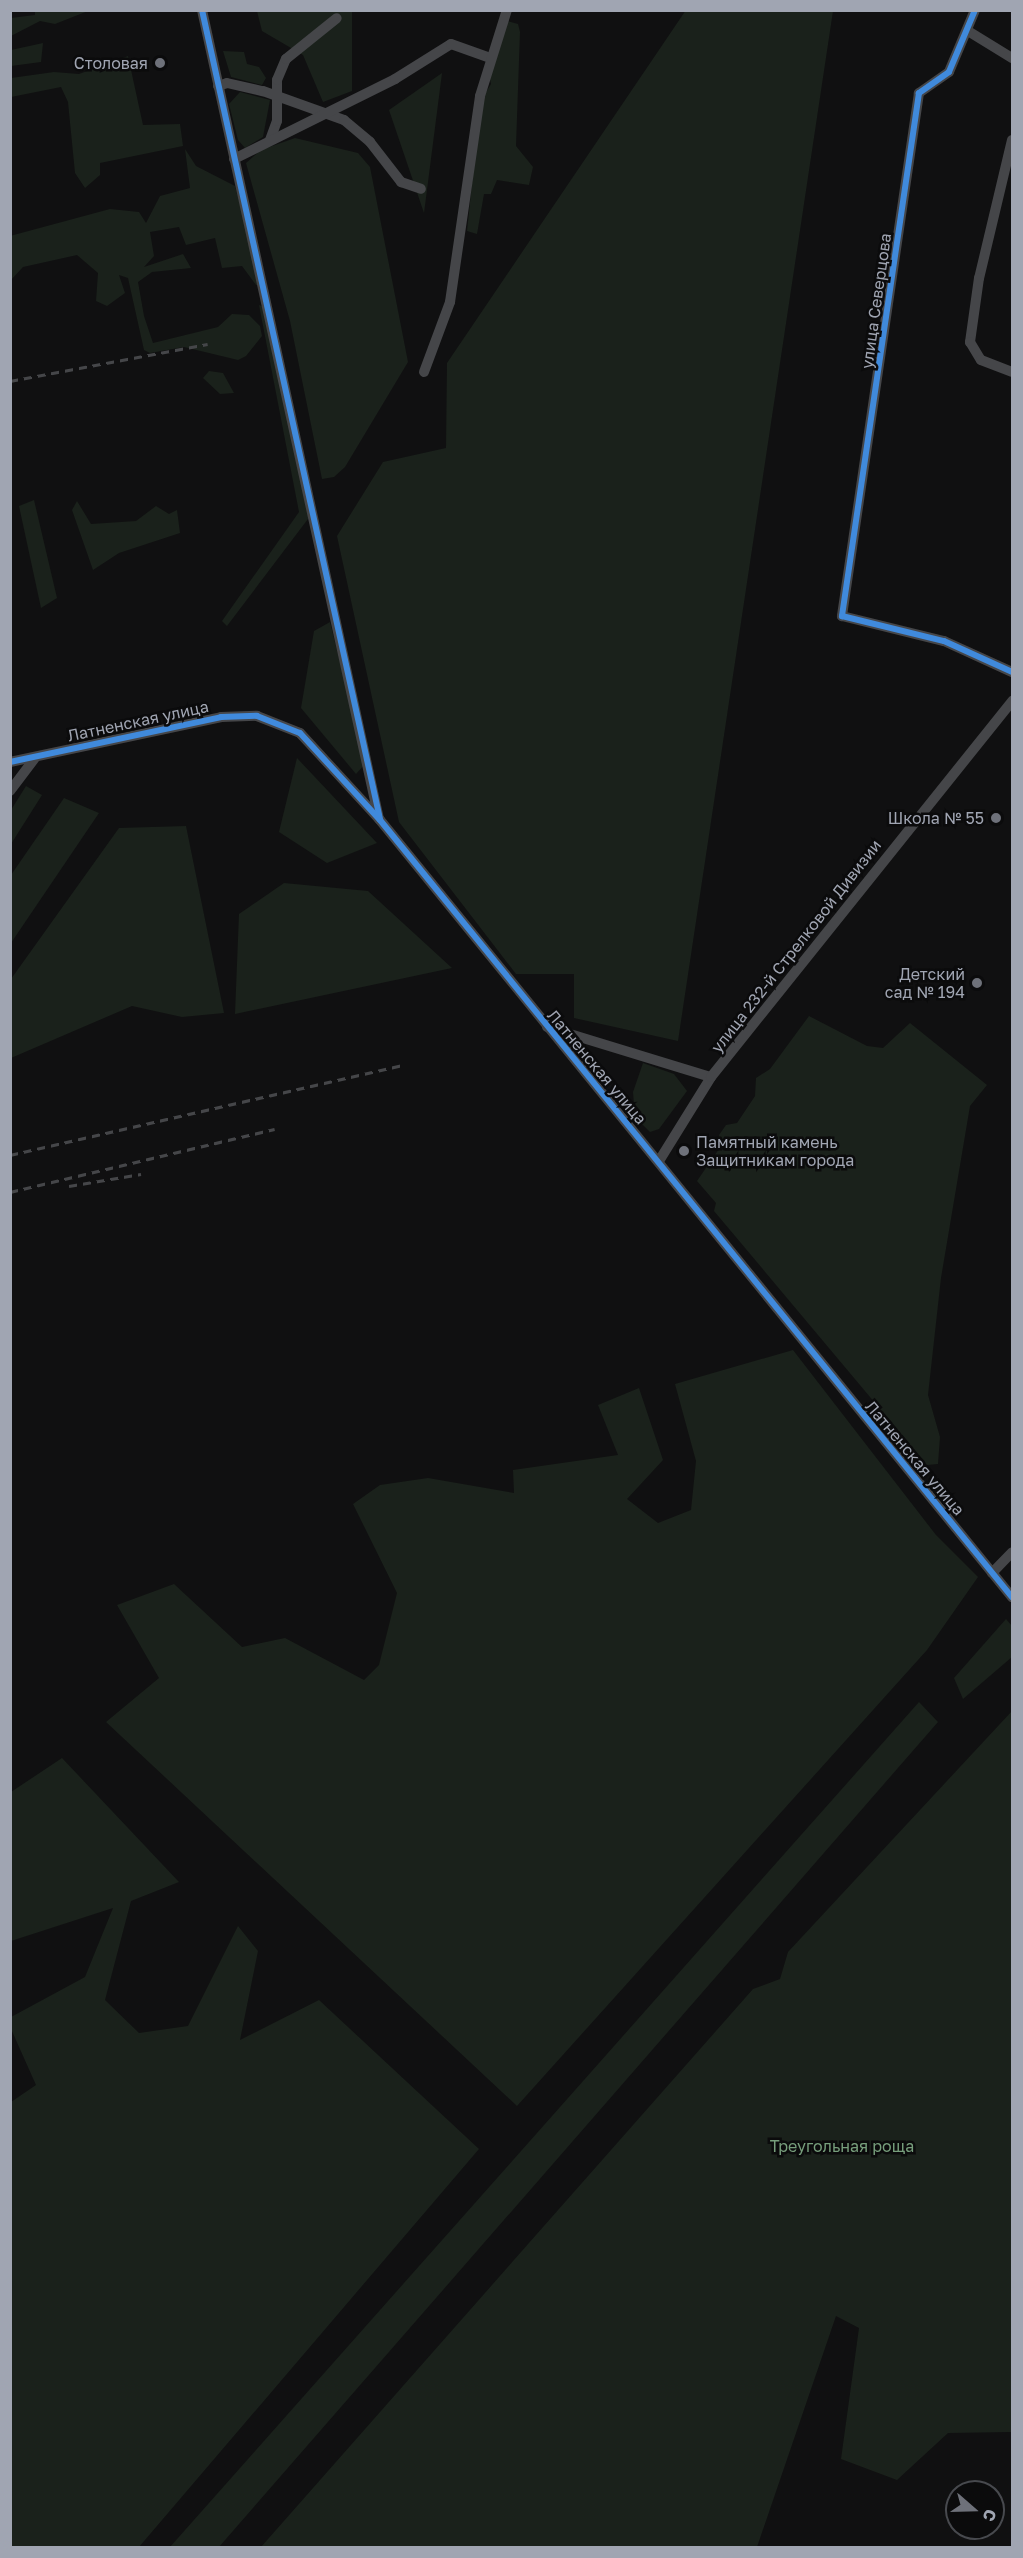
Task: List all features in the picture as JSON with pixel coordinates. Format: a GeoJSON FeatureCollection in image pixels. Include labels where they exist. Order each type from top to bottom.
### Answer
{"type":"FeatureCollection","features":[{"type":"Feature","properties":{"kind":"street"},"geometry":{"type":"LineString","coordinates":[[202,10],[380,820]]}},
{"type":"Feature","properties":{"kind":"street"},"geometry":{"type":"LineString","coordinates":[[424,372],[450,302],[478,107],[490,58],[507,10]]}},
{"type":"Feature","properties":{"kind":"street","name":"улица Северцова"},"geometry":{"type":"LineString","coordinates":[[975,10],[949,72],[920,93],[842,616],[944,641],[1012,672]]}},
{"type":"Feature","properties":{"kind":"street"},"geometry":{"type":"LineString","coordinates":[[270,140],[279,96],[277,80],[286,59],[337,18]]}},
{"type":"Feature","properties":{"kind":"street"},"geometry":{"type":"LineString","coordinates":[[968,31],[1012,57]]}},
{"type":"Feature","properties":{"kind":"street"},"geometry":{"type":"LineString","coordinates":[[234,159],[324,112],[395,79],[451,44],[490,58]]}},
{"type":"Feature","properties":{"kind":"street"},"geometry":{"type":"LineString","coordinates":[[218,86],[227,83],[279,96],[344,120],[370,142],[401,182],[421,189]]}},
{"type":"Feature","properties":{"kind":"street"},"geometry":{"type":"LineString","coordinates":[[1012,140],[979,278],[970,342],[981,360],[1012,372]]}},
{"type":"Feature","properties":{"kind":"street","name":"улица 232-й Стрелковой Дивизии"},"geometry":{"type":"LineString","coordinates":[[659,1161],[711,1077],[1012,701]]}},
{"type":"Feature","properties":{"kind":"street","name":"Латненская улица"},"geometry":{"type":"LineString","coordinates":[[10,762],[221,717],[257,716],[279,721],[300,733],[380,820],[546,1027],[659,1161],[796,1335],[1012,1597]]}},
{"type":"Feature","properties":{"kind":"street"},"geometry":{"type":"LineString","coordinates":[[10,791],[35,758]]}},
{"type":"Feature","properties":{"kind":"street"},"geometry":{"type":"LineString","coordinates":[[546,1027],[711,1077]]}},
{"type":"Feature","properties":{"kind":"street"},"geometry":{"type":"LineString","coordinates":[[992,1573],[1012,1551]]}},
{"type":"Feature","properties":{"kind":"green space"},"geometry":{"type":"Polygon","coordinates":[[[35,10],[88,11],[55,24],[40,21],[11,36],[11,18],[35,15],[35,10]]]}},
{"type":"Feature","properties":{"kind":"green space"},"geometry":{"type":"Polygon","coordinates":[[[686,10],[833,11],[678,1041],[574,1018],[574,974],[516,974],[399,822],[337,536],[383,462],[446,448],[447,363],[686,10]]]}},
{"type":"Feature","properties":{"kind":"green space"},"geometry":{"type":"Polygon","coordinates":[[[257,11],[352,11],[352,91],[323,102],[303,55],[262,31],[257,11]]]}},
{"type":"Feature","properties":{"kind":"green space"},"geometry":{"type":"Polygon","coordinates":[[[507,21],[518,24],[520,32],[516,146],[533,167],[529,185],[497,180],[491,194],[484,194],[477,234],[467,231],[483,97],[491,84],[487,64],[507,21]]]}},
{"type":"Feature","properties":{"kind":"green space"},"geometry":{"type":"Polygon","coordinates":[[[43,43],[41,62],[11,66],[11,50],[43,43]]]}},
{"type":"Feature","properties":{"kind":"green space"},"geometry":{"type":"Polygon","coordinates":[[[223,51],[244,52],[247,64],[259,67],[266,78],[262,85],[231,77],[223,51]]]}},
{"type":"Feature","properties":{"kind":"green space"},"geometry":{"type":"Polygon","coordinates":[[[128,56],[143,125],[180,124],[183,146],[100,163],[100,175],[85,188],[75,173],[68,102],[61,87],[11,97],[11,78],[54,72],[79,74],[128,56]]]}},
{"type":"Feature","properties":{"kind":"green space"},"geometry":{"type":"Polygon","coordinates":[[[442,73],[424,213],[389,110],[442,73]]]}},
{"type":"Feature","properties":{"kind":"green space"},"geometry":{"type":"Polygon","coordinates":[[[240,92],[270,100],[263,137],[245,148],[238,140],[229,104],[240,92]]]}},
{"type":"Feature","properties":{"kind":"green space"},"geometry":{"type":"Polygon","coordinates":[[[295,138],[358,153],[370,167],[408,362],[345,467],[334,477],[322,479],[290,321],[246,163],[261,150],[295,138]]]}},
{"type":"Feature","properties":{"kind":"green space"},"geometry":{"type":"Polygon","coordinates":[[[185,149],[196,166],[235,186],[261,285],[256,285],[242,266],[222,268],[215,238],[186,245],[179,227],[150,232],[154,256],[144,267],[183,254],[191,268],[152,272],[138,282],[144,316],[153,343],[218,327],[232,314],[249,315],[260,326],[262,336],[246,356],[238,360],[184,347],[150,353],[144,350],[128,278],[119,275],[125,293],[107,306],[96,301],[98,273],[77,255],[23,267],[11,280],[10,236],[110,209],[139,212],[146,223],[160,196],[190,188],[185,149]]]}},
{"type":"Feature","properties":{"kind":"green space"},"geometry":{"type":"Polygon","coordinates":[[[259,305],[264,307],[311,515],[227,626],[222,621],[299,512],[259,305]]]}},
{"type":"Feature","properties":{"kind":"green space"},"geometry":{"type":"Polygon","coordinates":[[[209,371],[223,373],[234,393],[220,394],[203,378],[209,371]]]}},
{"type":"Feature","properties":{"kind":"green space"},"geometry":{"type":"Polygon","coordinates":[[[34,500],[57,598],[41,608],[19,506],[34,500]]]}},
{"type":"Feature","properties":{"kind":"green space"},"geometry":{"type":"Polygon","coordinates":[[[77,501],[91,524],[136,521],[156,506],[169,514],[177,510],[180,533],[119,553],[93,570],[72,510],[77,501]]]}},
{"type":"Feature","properties":{"kind":"green space"},"geometry":{"type":"Polygon","coordinates":[[[330,622],[365,764],[356,774],[301,708],[314,631],[330,622]]]}},
{"type":"Feature","properties":{"kind":"green space"},"geometry":{"type":"Polygon","coordinates":[[[297,758],[377,843],[327,863],[279,832],[297,758]]]}},
{"type":"Feature","properties":{"kind":"green space"},"geometry":{"type":"Polygon","coordinates":[[[26,786],[42,795],[11,844],[11,810],[26,786]]]}},
{"type":"Feature","properties":{"kind":"green space"},"geometry":{"type":"Polygon","coordinates":[[[64,798],[99,813],[11,943],[11,875],[64,798]]]}},
{"type":"Feature","properties":{"kind":"green space"},"geometry":{"type":"Polygon","coordinates":[[[186,826],[224,1013],[182,1017],[132,1006],[11,1058],[11,979],[119,828],[186,826]]]}},
{"type":"Feature","properties":{"kind":"green space"},"geometry":{"type":"Polygon","coordinates":[[[284,883],[368,891],[452,968],[235,1014],[239,914],[284,883]]]}},
{"type":"Feature","properties":{"kind":"green space"},"geometry":{"type":"Polygon","coordinates":[[[809,1016],[867,1046],[883,1048],[910,1023],[987,1085],[970,1106],[941,1278],[928,1395],[940,1437],[938,1464],[927,1465],[714,1211],[716,1203],[697,1181],[721,1146],[719,1135],[726,1125],[737,1123],[755,1096],[756,1078],[770,1069],[809,1016]]]}},
{"type":"Feature","properties":{"kind":"green space"},"geometry":{"type":"Polygon","coordinates":[[[643,1063],[674,1074],[687,1091],[659,1129],[650,1132],[635,1117],[633,1092],[643,1063]]]}},
{"type":"Feature","properties":{"kind":"green space"},"geometry":{"type":"Polygon","coordinates":[[[793,1350],[936,1535],[978,1577],[927,1650],[517,2106],[106,1722],[159,1678],[117,1605],[174,1584],[242,1647],[285,1638],[364,1680],[379,1665],[397,1593],[353,1504],[380,1485],[428,1478],[514,1493],[513,1470],[618,1455],[598,1405],[639,1388],[663,1460],[627,1499],[658,1523],[691,1510],[696,1461],[675,1384],[793,1350]]]}},
{"type":"Feature","properties":{"kind":"green space"},"geometry":{"type":"Polygon","coordinates":[[[1006,1619],[1012,1626],[1012,1657],[963,1699],[954,1678],[1006,1619]]]}},
{"type":"Feature","properties":{"kind":"green space"},"geometry":{"type":"Polygon","coordinates":[[[919,1702],[938,1722],[219,2547],[170,2547],[919,1702]]]}},
{"type":"Feature","properties":{"kind":"green space","name":"Треугольная роща"},"geometry":{"type":"Polygon","coordinates":[[[1012,1711],[1012,2432],[948,2433],[897,2480],[841,2459],[859,2328],[836,2316],[757,2547],[261,2547],[753,1989],[780,1979],[788,1952],[1012,1711]]]}},
{"type":"Feature","properties":{"kind":"green space"},"geometry":{"type":"Polygon","coordinates":[[[62,1758],[179,1882],[131,1901],[105,2000],[139,2033],[188,2026],[238,1926],[258,1951],[240,2040],[319,2000],[479,2149],[139,2547],[11,2547],[11,2102],[36,2085],[11,2029],[11,2017],[85,1977],[113,1908],[11,1941],[11,1792],[62,1758]]]}},
{"type":"Feature","properties":{"kind":"railway"},"geometry":{"type":"LineString","coordinates":[[10,381],[208,344]]}},
{"type":"Feature","properties":{"kind":"railway"},"geometry":{"type":"LineString","coordinates":[[10,1155],[403,1065]]}},
{"type":"Feature","properties":{"kind":"railway"},"geometry":{"type":"LineString","coordinates":[[10,1192],[275,1129]]}},
{"type":"Feature","properties":{"kind":"railway"},"geometry":{"type":"LineString","coordinates":[[69,1186],[141,1174]]}},
{"type":"Feature","properties":{"kind":"cycle path"},"geometry":{"type":"LineString","coordinates":[[202,10],[380,819]]}},
{"type":"Feature","properties":{"kind":"cycle path"},"geometry":{"type":"LineString","coordinates":[[975,10],[949,72],[919,93],[842,616],[944,641],[1012,672]]}},
{"type":"Feature","properties":{"kind":"cycle path"},"geometry":{"type":"LineString","coordinates":[[10,762],[221,717],[257,716],[300,733],[380,820],[1012,1597]]}},
{"type":"Feature","properties":{"kind":"place","name":"Столовая"},"geometry":{"type":"Point","coordinates":[160,63]}},
{"type":"Feature","properties":{"kind":"place","name":"Школа № 55"},"geometry":{"type":"Point","coordinates":[996,818]}},
{"type":"Feature","properties":{"kind":"place","name":"Детский сад № 194"},"geometry":{"type":"Point","coordinates":[977,983]}},
{"type":"Feature","properties":{"kind":"place","name":"Памятный камень Защитникам города"},"geometry":{"type":"Point","coordinates":[684,1151]}}]}
